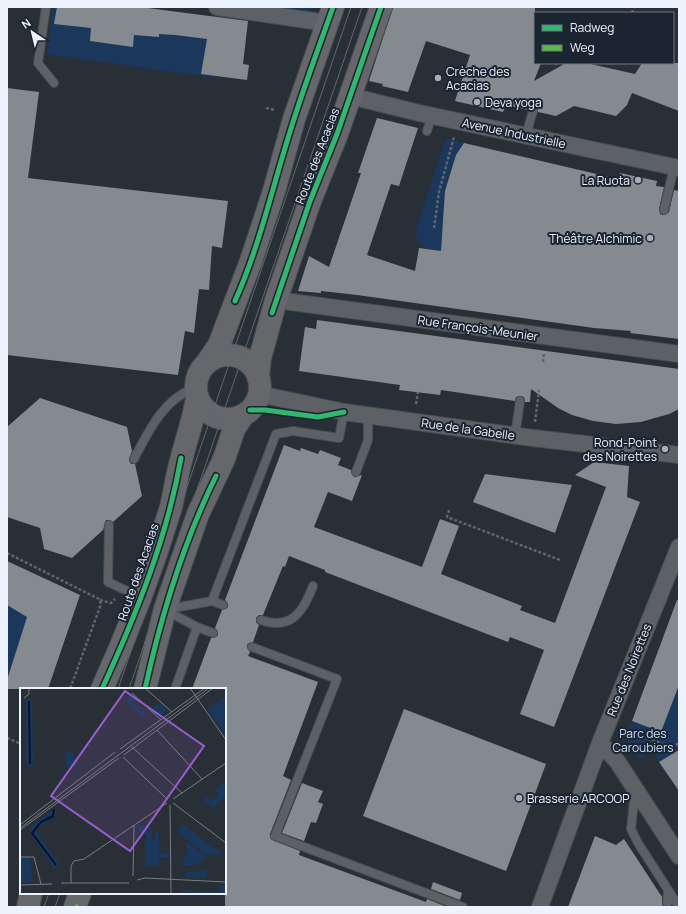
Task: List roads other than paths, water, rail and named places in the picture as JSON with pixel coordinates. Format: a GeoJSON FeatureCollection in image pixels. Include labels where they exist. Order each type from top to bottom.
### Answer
{"type":"FeatureCollection","features":[{"type":"Feature","properties":{"kind":"main road","name":"Route des Acacias"},"geometry":{"type":"LineString","coordinates":[[259,386],[260,358],[276,300],[310,201],[333,146],[380,7]]}},
{"type":"Feature","properties":{"kind":"main road"},"geometry":{"type":"LineString","coordinates":[[243,415],[232,418],[216,417],[206,410],[196,393],[198,373],[219,344],[251,261],[294,119],[330,15]]}},
{"type":"Feature","properties":{"kind":"main road"},"geometry":{"type":"LineString","coordinates":[[145,688],[155,641],[198,514],[224,459],[234,429],[243,415],[255,403],[259,386],[248,361],[237,356],[224,354],[208,361]]}},
{"type":"Feature","properties":{"kind":"main road","name":"Route des Acacias"},"geometry":{"type":"LineString","coordinates":[[102,688],[126,636],[171,506],[196,393]]}},
{"type":"Feature","properties":{"kind":"main road"},"geometry":{"type":"LineString","coordinates":[[28,907],[31,894]]}},
{"type":"Feature","properties":{"kind":"street"},"geometry":{"type":"LineString","coordinates":[[217,7],[299,24],[330,15]]}},
{"type":"Feature","properties":{"kind":"street","name":"Avenue Industrielle"},"geometry":{"type":"LineString","coordinates":[[350,96],[458,121],[677,167]]}},
{"type":"Feature","properties":{"kind":"street","name":"Rue François-Meunier"},"geometry":{"type":"LineString","coordinates":[[276,300],[679,354]]}},
{"type":"Feature","properties":{"kind":"street","name":"Rue de la Gabelle"},"geometry":{"type":"LineString","coordinates":[[259,386],[344,412],[515,436],[679,455]]}},
{"type":"Feature","properties":{"kind":"street","name":"Rue des Noirettes"},"geometry":{"type":"LineString","coordinates":[[540,907],[600,742],[679,547]]}},
{"type":"Feature","properties":{"kind":"street"},"geometry":{"type":"LineString","coordinates":[[600,742],[617,761],[679,856]]}},
{"type":"Feature","properties":{"kind":"lane"},"geometry":{"type":"LineString","coordinates":[[46,7],[38,63],[54,83]]}},
{"type":"Feature","properties":{"kind":"lane"},"geometry":{"type":"LineString","coordinates":[[526,135],[533,111]]}},
{"type":"Feature","properties":{"kind":"lane"},"geometry":{"type":"LineString","coordinates":[[427,131],[432,115]]}},
{"type":"Feature","properties":{"kind":"lane"},"geometry":{"type":"LineString","coordinates":[[664,210],[677,167]]}},
{"type":"Feature","properties":{"kind":"lane"},"geometry":{"type":"LineString","coordinates":[[134,459],[152,424],[184,392],[196,393]]}},
{"type":"Feature","properties":{"kind":"lane"},"geometry":{"type":"LineString","coordinates":[[515,436],[520,401]]}},
{"type":"Feature","properties":{"kind":"lane"},"geometry":{"type":"LineString","coordinates":[[212,601],[276,434],[293,431],[339,438],[344,412]]}},
{"type":"Feature","properties":{"kind":"lane"},"geometry":{"type":"LineString","coordinates":[[356,472],[368,440],[368,415]]}},
{"type":"Feature","properties":{"kind":"lane"},"geometry":{"type":"LineString","coordinates":[[109,525],[108,582],[140,598]]}},
{"type":"Feature","properties":{"kind":"lane"},"geometry":{"type":"LineString","coordinates":[[261,620],[269,623],[284,621],[297,616],[305,606],[313,586]]}},
{"type":"Feature","properties":{"kind":"lane"},"geometry":{"type":"LineString","coordinates":[[165,609],[212,601],[223,606]]}},
{"type":"Feature","properties":{"kind":"lane"},"geometry":{"type":"LineString","coordinates":[[165,609],[197,627],[213,633]]}},
{"type":"Feature","properties":{"kind":"lane"},"geometry":{"type":"LineString","coordinates":[[175,688],[197,627]]}},
{"type":"Feature","properties":{"kind":"lane"},"geometry":{"type":"LineString","coordinates":[[252,647],[337,679],[275,836],[463,907]]}},
{"type":"Feature","properties":{"kind":"lane"},"geometry":{"type":"LineString","coordinates":[[635,790],[631,829],[638,843],[679,907]]}},
{"type":"Feature","properties":{"kind":"lane"},"geometry":{"type":"LineString","coordinates":[[667,905],[668,890]]}},
{"type":"Feature","properties":{"kind":"tram line"},"geometry":{"type":"LineString","coordinates":[[118,688],[351,7]]}},
{"type":"Feature","properties":{"kind":"tram line"},"geometry":{"type":"LineString","coordinates":[[129,688],[362,7]]}},
{"type":"Feature","properties":{"kind":"tram line"},"geometry":{"type":"LineString","coordinates":[[44,907],[49,894]]}},
{"type":"Feature","properties":{"kind":"tram line"},"geometry":{"type":"LineString","coordinates":[[55,907],[60,894]]}},
{"type":"Feature","properties":{"kind":"place","name":"Crèche des Acacias"},"geometry":{"type":"Point","coordinates":[438,78]}},
{"type":"Feature","properties":{"kind":"place","name":"Deva yoga"},"geometry":{"type":"Point","coordinates":[477,102]}},
{"type":"Feature","properties":{"kind":"place","name":"La Ruota"},"geometry":{"type":"Point","coordinates":[638,180]}},
{"type":"Feature","properties":{"kind":"place","name":"Théâtre Alchimic"},"geometry":{"type":"Point","coordinates":[650,238]}},
{"type":"Feature","properties":{"kind":"place","name":"Rond-Point des Noirettes"},"geometry":{"type":"Point","coordinates":[665,449]}},
{"type":"Feature","properties":{"kind":"place","name":"Brasserie ARCOOP"},"geometry":{"type":"Point","coordinates":[519,798]}},
{"type":"Feature","properties":{"kind":"park label","name":"Parc des Caroubiers"},"geometry":{"type":"Point","coordinates":[643,740]}}]}
